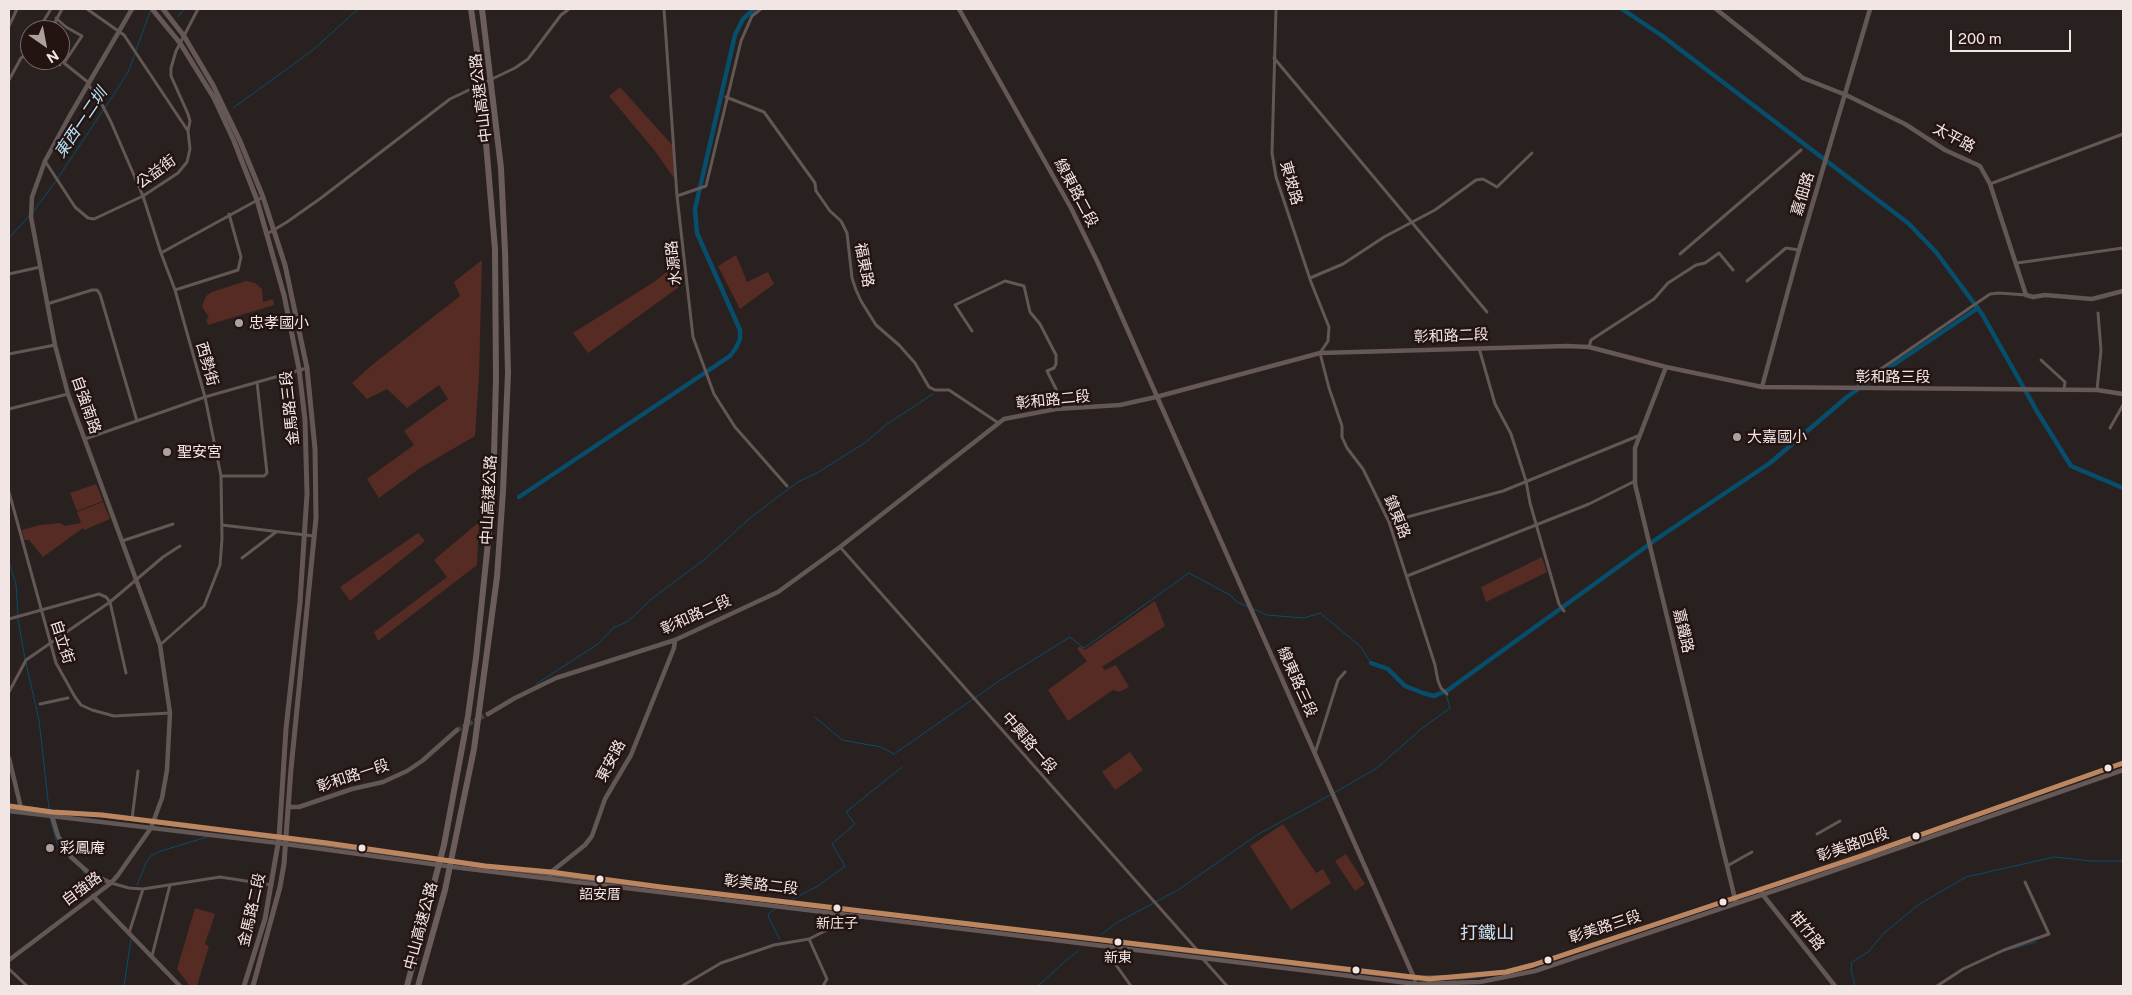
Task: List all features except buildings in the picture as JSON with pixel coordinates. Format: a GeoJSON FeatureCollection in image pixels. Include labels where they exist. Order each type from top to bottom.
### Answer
{"type":"FeatureCollection","features":[{"type":"Feature","properties":{"kind":"highway","name":"中山高速公路"},"geometry":{"type":"LineString","coordinates":[[407,986],[444,845],[467,724],[476,658],[493,484],[496,378],[495,249],[480,72],[471,9]]}},
{"type":"Feature","properties":{"kind":"highway","name":"中山高速公路"},"geometry":{"type":"LineString","coordinates":[[418,986],[445,890],[474,749],[497,578],[503,490],[508,314],[501,168],[482,9]]}},
{"type":"Feature","properties":{"kind":"main road","name":"金馬路三段"},"geometry":{"type":"LineString","coordinates":[[163,9],[184,36],[213,85],[263,197],[275,230],[288,278],[307,368],[317,477],[314,536],[286,838]]}},
{"type":"Feature","properties":{"kind":"main road","name":"線東路二段"},"geometry":{"type":"LineString","coordinates":[[959,9],[1071,208],[1098,263],[1156,397]]}},
{"type":"Feature","properties":{"kind":"main road","name":"金馬路三段"},"geometry":{"type":"LineString","coordinates":[[153,10],[180,43],[232,130],[267,234],[284,295],[300,369],[307,450],[308,494],[300,602],[286,729],[278,840]]}},
{"type":"Feature","properties":{"kind":"main road","name":"彰和路二段"},"geometry":{"type":"LineString","coordinates":[[1156,397],[1320,353],[1567,346],[1588,347],[1666,367]]}},
{"type":"Feature","properties":{"kind":"main road","name":"彰和路三段"},"geometry":{"type":"LineString","coordinates":[[1666,367],[1762,387],[1857,390],[2097,390],[2123,394]]}},
{"type":"Feature","properties":{"kind":"main road","name":"線東路三段"},"geometry":{"type":"LineString","coordinates":[[1156,397],[1414,978],[1419,985]]}},
{"type":"Feature","properties":{"kind":"main road","name":"彰美路四段"},"geometry":{"type":"LineString","coordinates":[[1760,890],[2123,763]]}},
{"type":"Feature","properties":{"kind":"main road","name":"彰美路四段"},"geometry":{"type":"LineString","coordinates":[[1763,895],[2123,770]]}},
{"type":"Feature","properties":{"kind":"main road","name":"彰美路二段"},"geometry":{"type":"LineString","coordinates":[[278,840],[286,838],[485,866],[551,872],[1097,940]]}},
{"type":"Feature","properties":{"kind":"main road","name":"金馬路二段"},"geometry":{"type":"LineString","coordinates":[[253,986],[280,887],[286,838]]}},
{"type":"Feature","properties":{"kind":"main road","name":"彰美路二段"},"geometry":{"type":"LineString","coordinates":[[278,840],[286,845],[421,863],[1094,946]]}},
{"type":"Feature","properties":{"kind":"main road","name":"金馬路二段"},"geometry":{"type":"LineString","coordinates":[[244,986],[265,919],[278,840]]}},
{"type":"Feature","properties":{"kind":"main road"},"geometry":{"type":"LineString","coordinates":[[421,863],[422,856]]}},
{"type":"Feature","properties":{"kind":"main road","name":"彰美路三段"},"geometry":{"type":"LineString","coordinates":[[1097,940],[1419,985],[1481,984],[1535,971],[1735,901],[1760,890]]}},
{"type":"Feature","properties":{"kind":"main road","name":"彰美路三段"},"geometry":{"type":"LineString","coordinates":[[1094,946],[1200,955],[1414,978],[1463,977],[1506,972],[1533,965],[1735,901],[1763,895]]}},
{"type":"Feature","properties":{"kind":"main road"},"geometry":{"type":"LineString","coordinates":[[971,930],[972,924]]}},
{"type":"Feature","properties":{"kind":"street"},"geometry":{"type":"LineString","coordinates":[[9,26],[17,9]]}},
{"type":"Feature","properties":{"kind":"street"},"geometry":{"type":"LineString","coordinates":[[44,20],[51,9]]}},
{"type":"Feature","properties":{"kind":"street"},"geometry":{"type":"LineString","coordinates":[[56,9],[61,10],[56,18]]}},
{"type":"Feature","properties":{"kind":"street"},"geometry":{"type":"LineString","coordinates":[[87,9],[124,35],[188,131]]}},
{"type":"Feature","properties":{"kind":"street","name":"自強南路"},"geometry":{"type":"LineString","coordinates":[[132,9],[45,161],[32,197],[31,217],[54,345],[68,394],[160,645],[170,713],[167,770],[162,798],[154,822]]}},
{"type":"Feature","properties":{"kind":"street"},"geometry":{"type":"LineString","coordinates":[[188,131],[190,120],[171,76],[173,57],[198,9]]}},
{"type":"Feature","properties":{"kind":"street"},"geometry":{"type":"LineString","coordinates":[[267,234],[321,198],[450,99],[515,68],[528,59],[561,15],[570,9]]}},
{"type":"Feature","properties":{"kind":"street","name":"水源路"},"geometry":{"type":"LineString","coordinates":[[664,9],[677,196],[693,337],[705,374],[714,394],[735,427],[787,486]]}},
{"type":"Feature","properties":{"kind":"street"},"geometry":{"type":"LineString","coordinates":[[677,196],[706,186],[726,97],[746,28],[752,16],[761,9]]}},
{"type":"Feature","properties":{"kind":"street","name":"東坡路"},"geometry":{"type":"LineString","coordinates":[[1276,9],[1272,153],[1276,177],[1310,278],[1330,327],[1328,341],[1320,353]]}},
{"type":"Feature","properties":{"kind":"street","name":"太平路"},"geometry":{"type":"LineString","coordinates":[[1716,9],[1803,78],[1846,95],[1906,124],[1945,150],[1980,166],[1990,184],[2026,295]]}},
{"type":"Feature","properties":{"kind":"street","name":"嘉佃路"},"geometry":{"type":"LineString","coordinates":[[1762,387],[1870,9]]}},
{"type":"Feature","properties":{"kind":"street"},"geometry":{"type":"LineString","coordinates":[[70,29],[82,36],[70,53]]}},
{"type":"Feature","properties":{"kind":"street"},"geometry":{"type":"LineString","coordinates":[[1274,58],[1487,312]]}},
{"type":"Feature","properties":{"kind":"street"},"geometry":{"type":"LineString","coordinates":[[9,80],[20,60]]}},
{"type":"Feature","properties":{"kind":"street","name":"西勢街"},"geometry":{"type":"LineString","coordinates":[[70,70],[89,84],[97,95],[115,130],[143,196],[175,290],[205,397],[221,476],[222,525],[220,565],[204,606],[160,645]]}},
{"type":"Feature","properties":{"kind":"street","name":"福東路"},"geometry":{"type":"LineString","coordinates":[[726,97],[764,112],[816,183],[816,191],[830,211],[841,221],[847,233],[852,278],[856,290],[876,325],[899,345],[915,363],[929,387],[935,390],[949,390],[997,422]]}},
{"type":"Feature","properties":{"kind":"street","name":"公益街"},"geometry":{"type":"LineString","coordinates":[[45,161],[75,207],[88,218],[94,219],[143,196],[185,167],[190,150],[188,131]]}},
{"type":"Feature","properties":{"kind":"street"},"geometry":{"type":"LineString","coordinates":[[1990,184],[2123,134]]}},
{"type":"Feature","properties":{"kind":"street"},"geometry":{"type":"LineString","coordinates":[[1680,254],[1801,150]]}},
{"type":"Feature","properties":{"kind":"street"},"geometry":{"type":"LineString","coordinates":[[1310,278],[1343,264],[1384,237],[1435,210],[1476,180],[1483,179],[1497,187],[1532,153]]}},
{"type":"Feature","properties":{"kind":"street"},"geometry":{"type":"LineString","coordinates":[[161,253],[263,197]]}},
{"type":"Feature","properties":{"kind":"street"},"geometry":{"type":"LineString","coordinates":[[175,290],[238,270],[241,257],[229,214]]}},
{"type":"Feature","properties":{"kind":"street"},"geometry":{"type":"LineString","coordinates":[[1746,281],[1786,248],[1800,250]]}},
{"type":"Feature","properties":{"kind":"street"},"geometry":{"type":"LineString","coordinates":[[2016,263],[2123,248]]}},
{"type":"Feature","properties":{"kind":"street"},"geometry":{"type":"LineString","coordinates":[[1588,347],[1591,340],[1654,299],[1668,283],[1696,265],[1705,263],[1719,253],[1733,270]]}},
{"type":"Feature","properties":{"kind":"street"},"geometry":{"type":"LineString","coordinates":[[9,274],[40,267]]}},
{"type":"Feature","properties":{"kind":"street"},"geometry":{"type":"LineString","coordinates":[[972,331],[955,305],[1005,281],[1015,282],[1024,286],[1030,312],[1040,324],[1056,355],[1054,368],[1047,371],[1056,389],[1056,409]]}},
{"type":"Feature","properties":{"kind":"street"},"geometry":{"type":"LineString","coordinates":[[47,304],[97,290],[100,294],[137,422]]}},
{"type":"Feature","properties":{"kind":"street"},"geometry":{"type":"LineString","coordinates":[[1857,390],[1858,384],[1990,294],[1999,292],[2033,297],[2046,295],[2092,299],[2123,291]]}},
{"type":"Feature","properties":{"kind":"street"},"geometry":{"type":"LineString","coordinates":[[2097,390],[2101,350],[2098,313]]}},
{"type":"Feature","properties":{"kind":"street"},"geometry":{"type":"LineString","coordinates":[[9,354],[54,345]]}},
{"type":"Feature","properties":{"kind":"street"},"geometry":{"type":"LineString","coordinates":[[1479,348],[1495,404],[1511,434],[1526,481],[1536,526],[1559,604],[1563,610]]}},
{"type":"Feature","properties":{"kind":"street","name":"鎮東路"},"geometry":{"type":"LineString","coordinates":[[1320,353],[1333,404],[1342,426],[1342,437],[1347,448],[1363,469],[1389,522],[1441,688],[1447,694]]}},
{"type":"Feature","properties":{"kind":"street"},"geometry":{"type":"LineString","coordinates":[[2041,360],[2065,382],[2064,390]]}},
{"type":"Feature","properties":{"kind":"street","name":"嘉鐵路"},"geometry":{"type":"LineString","coordinates":[[1666,367],[1638,436],[1635,448],[1635,481],[1735,901]]}},
{"type":"Feature","properties":{"kind":"street"},"geometry":{"type":"LineString","coordinates":[[85,439],[205,397],[307,368]]}},
{"type":"Feature","properties":{"kind":"street"},"geometry":{"type":"LineString","coordinates":[[221,476],[264,476],[267,473],[257,382]]}},
{"type":"Feature","properties":{"kind":"street"},"geometry":{"type":"LineString","coordinates":[[9,409],[68,394]]}},
{"type":"Feature","properties":{"kind":"street","name":"彰和路二段"},"geometry":{"type":"LineString","coordinates":[[488,714],[515,698],[556,678],[675,640],[778,592],[840,547],[997,422],[1015,416],[1056,409],[1101,408],[1156,397]]}},
{"type":"Feature","properties":{"kind":"street"},"geometry":{"type":"LineString","coordinates":[[2110,428],[2123,405]]}},
{"type":"Feature","properties":{"kind":"street"},"geometry":{"type":"LineString","coordinates":[[1389,522],[1503,491],[1638,436]]}},
{"type":"Feature","properties":{"kind":"street"},"geometry":{"type":"LineString","coordinates":[[1407,576],[1589,504],[1635,481]]}},
{"type":"Feature","properties":{"kind":"street","name":"自立街"},"geometry":{"type":"LineString","coordinates":[[9,492],[50,642],[61,674],[81,705],[114,716],[170,713]]}},
{"type":"Feature","properties":{"kind":"street"},"geometry":{"type":"LineString","coordinates":[[122,541],[173,524]]}},
{"type":"Feature","properties":{"kind":"street"},"geometry":{"type":"LineString","coordinates":[[222,525],[314,536]]}},
{"type":"Feature","properties":{"kind":"street"},"geometry":{"type":"LineString","coordinates":[[242,558],[276,531]]}},
{"type":"Feature","properties":{"kind":"street"},"geometry":{"type":"LineString","coordinates":[[9,692],[26,660],[110,602],[163,556],[180,546]]}},
{"type":"Feature","properties":{"kind":"street","name":"中興路一段"},"geometry":{"type":"LineString","coordinates":[[840,547],[898,610],[973,698],[978,701],[1227,986]]}},
{"type":"Feature","properties":{"kind":"street"},"geometry":{"type":"LineString","coordinates":[[9,619],[99,594],[106,596],[110,602],[126,673]]}},
{"type":"Feature","properties":{"kind":"street","name":"東安路"},"geometry":{"type":"LineString","coordinates":[[551,872],[592,836],[605,799],[631,755],[674,648],[675,640]]}},
{"type":"Feature","properties":{"kind":"street"},"geometry":{"type":"LineString","coordinates":[[1315,753],[1338,680],[1345,672]]}},
{"type":"Feature","properties":{"kind":"street"},"geometry":{"type":"LineString","coordinates":[[40,704],[68,698]]}},
{"type":"Feature","properties":{"kind":"street","name":"彰和路一段"},"geometry":{"type":"LineString","coordinates":[[289,807],[299,807],[352,789],[383,782],[407,771],[422,761],[457,730]]}},
{"type":"Feature","properties":{"kind":"street"},"geometry":{"type":"LineString","coordinates":[[9,758],[22,810]]}},
{"type":"Feature","properties":{"kind":"street"},"geometry":{"type":"LineString","coordinates":[[132,819],[138,771]]}},
{"type":"Feature","properties":{"kind":"street"},"geometry":{"type":"LineString","coordinates":[[9,806],[22,810],[151,828],[278,840]]}},
{"type":"Feature","properties":{"kind":"street"},"geometry":{"type":"LineString","coordinates":[[9,811],[22,810]]}},
{"type":"Feature","properties":{"kind":"street"},"geometry":{"type":"LineString","coordinates":[[52,814],[132,819],[278,840]]}},
{"type":"Feature","properties":{"kind":"street"},"geometry":{"type":"LineString","coordinates":[[52,814],[58,836],[71,857],[89,873],[111,883],[129,888],[143,888],[220,877],[272,885]]}},
{"type":"Feature","properties":{"kind":"street"},"geometry":{"type":"LineString","coordinates":[[1817,834],[1840,821]]}},
{"type":"Feature","properties":{"kind":"street","name":"自強路"},"geometry":{"type":"LineString","coordinates":[[9,960],[111,883],[154,822]]}},
{"type":"Feature","properties":{"kind":"street"},"geometry":{"type":"LineString","coordinates":[[1727,866],[1752,852]]}},
{"type":"Feature","properties":{"kind":"street"},"geometry":{"type":"LineString","coordinates":[[549,879],[551,872]]}},
{"type":"Feature","properties":{"kind":"street"},"geometry":{"type":"LineString","coordinates":[[585,884],[586,877]]}},
{"type":"Feature","properties":{"kind":"street"},"geometry":{"type":"LineString","coordinates":[[1938,986],[1963,969],[2049,934],[2025,882]]}},
{"type":"Feature","properties":{"kind":"street"},"geometry":{"type":"LineString","coordinates":[[152,956],[170,885]]}},
{"type":"Feature","properties":{"kind":"street"},"geometry":{"type":"LineString","coordinates":[[129,934],[143,888]]}},
{"type":"Feature","properties":{"kind":"street","name":"柑竹路"},"geometry":{"type":"LineString","coordinates":[[1760,890],[1835,986]]}},
{"type":"Feature","properties":{"kind":"street"},"geometry":{"type":"LineString","coordinates":[[93,896],[180,986]]}},
{"type":"Feature","properties":{"kind":"street"},"geometry":{"type":"LineString","coordinates":[[682,986],[722,964],[774,946],[809,939],[845,921],[852,909]]}},
{"type":"Feature","properties":{"kind":"street"},"geometry":{"type":"LineString","coordinates":[[809,939],[827,979],[823,986]]}},
{"type":"Feature","properties":{"kind":"street"},"geometry":{"type":"LineString","coordinates":[[1121,949],[1116,965],[1131,986]]}},
{"type":"Feature","properties":{"kind":"street"},"geometry":{"type":"LineString","coordinates":[[9,969],[27,986]]}},
{"type":"Feature","properties":{"kind":"shaded area"},"geometry":{"type":"Polygon","coordinates":[[[620,87],[674,147],[676,181],[655,151],[609,96],[620,87]]]}},
{"type":"Feature","properties":{"kind":"shaded area"},"geometry":{"type":"Polygon","coordinates":[[[736,255],[747,282],[768,272],[774,284],[740,309],[718,266],[736,255]]]}},
{"type":"Feature","properties":{"kind":"shaded area"},"geometry":{"type":"Polygon","coordinates":[[[482,260],[479,375],[475,436],[420,468],[379,498],[367,479],[414,445],[404,431],[448,399],[439,385],[407,408],[387,389],[367,399],[352,383],[460,296],[454,282],[482,260]]]}},
{"type":"Feature","properties":{"kind":"shaded area"},"geometry":{"type":"Polygon","coordinates":[[[680,261],[683,284],[588,353],[573,333],[654,282],[680,261]]]}},
{"type":"Feature","properties":{"kind":"shaded area"},"geometry":{"type":"Polygon","coordinates":[[[246,281],[255,283],[262,289],[263,302],[273,299],[274,305],[208,325],[206,319],[209,318],[202,306],[206,296],[212,292],[246,281]]]}},
{"type":"Feature","properties":{"kind":"shaded area"},"geometry":{"type":"Polygon","coordinates":[[[96,484],[103,501],[77,511],[70,493],[96,484]]]}},
{"type":"Feature","properties":{"kind":"shaded area"},"geometry":{"type":"Polygon","coordinates":[[[103,502],[110,519],[84,530],[83,528],[43,557],[29,540],[24,540],[22,530],[40,525],[60,523],[65,526],[81,523],[77,512],[103,502]]]}},
{"type":"Feature","properties":{"kind":"shaded area"},"geometry":{"type":"Polygon","coordinates":[[[479,522],[477,565],[378,641],[374,632],[447,577],[434,560],[479,522]]]}},
{"type":"Feature","properties":{"kind":"shaded area"},"geometry":{"type":"Polygon","coordinates":[[[418,533],[425,541],[350,601],[340,587],[418,533]]]}},
{"type":"Feature","properties":{"kind":"shaded area"},"geometry":{"type":"Polygon","coordinates":[[[1542,557],[1547,572],[1486,602],[1481,587],[1542,557]]]}},
{"type":"Feature","properties":{"kind":"shaded area"},"geometry":{"type":"Polygon","coordinates":[[[1155,601],[1165,626],[1102,667],[1105,670],[1116,665],[1129,687],[1119,692],[1113,690],[1068,721],[1048,690],[1087,661],[1077,649],[1080,646],[1085,650],[1155,601]]]}},
{"type":"Feature","properties":{"kind":"shaded area"},"geometry":{"type":"Polygon","coordinates":[[[1130,752],[1143,770],[1115,790],[1102,772],[1130,752]]]}},
{"type":"Feature","properties":{"kind":"shaded area"},"geometry":{"type":"Polygon","coordinates":[[[1283,824],[1316,873],[1323,869],[1331,883],[1291,910],[1250,846],[1283,824]]]}},
{"type":"Feature","properties":{"kind":"shaded area"},"geometry":{"type":"Polygon","coordinates":[[[1346,854],[1365,884],[1355,891],[1335,861],[1346,854]]]}},
{"type":"Feature","properties":{"kind":"shaded area"},"geometry":{"type":"Polygon","coordinates":[[[195,908],[215,914],[205,944],[209,946],[197,986],[190,986],[177,969],[195,908]]]}},
{"type":"Feature","properties":{"kind":"waterway"},"geometry":{"type":"LineString","coordinates":[[178,17],[184,9]]}},
{"type":"Feature","properties":{"kind":"waterway"},"geometry":{"type":"LineString","coordinates":[[233,108],[313,50],[358,9]]}},
{"type":"Feature","properties":{"kind":"waterway"},"geometry":{"type":"LineString","coordinates":[[519,497],[730,356],[736,348],[740,339],[740,330],[697,233],[695,209],[735,35],[743,19],[754,9]]}},
{"type":"Feature","properties":{"kind":"waterway"},"geometry":{"type":"LineString","coordinates":[[1622,9],[1661,35],[1908,223],[1936,252],[1982,314],[2038,413],[2071,466],[2123,488]]}},
{"type":"Feature","properties":{"kind":"waterway","name":"東西一二圳"},"geometry":{"type":"LineString","coordinates":[[136,50],[150,12]]}},
{"type":"Feature","properties":{"kind":"waterway","name":"東西一二圳"},"geometry":{"type":"LineString","coordinates":[[58,178],[128,72],[135,54]]}},
{"type":"Feature","properties":{"kind":"waterway","name":"東西一二圳"},"geometry":{"type":"LineString","coordinates":[[33,212],[56,181]]}},
{"type":"Feature","properties":{"kind":"waterway","name":"東西一二圳"},"geometry":{"type":"LineString","coordinates":[[9,238],[29,216]]}},
{"type":"Feature","properties":{"kind":"waterway"},"geometry":{"type":"LineString","coordinates":[[1371,663],[1388,669],[1405,686],[1423,693],[1434,696],[1448,690],[1658,538],[1770,463],[1847,397],[1978,308]]}},
{"type":"Feature","properties":{"kind":"waterway"},"geometry":{"type":"LineString","coordinates":[[536,684],[598,644],[613,628],[627,622],[654,597],[705,559],[750,518],[798,482],[817,473],[866,442],[887,424],[933,394]]}},
{"type":"Feature","properties":{"kind":"waterway"},"geometry":{"type":"LineString","coordinates":[[9,562],[16,584],[18,615]]}},
{"type":"Feature","properties":{"kind":"waterway"},"geometry":{"type":"LineString","coordinates":[[815,717],[842,740],[881,747],[894,754],[999,681],[1070,637],[1084,648],[1189,573],[1248,607]]}},
{"type":"Feature","properties":{"kind":"waterway"},"geometry":{"type":"LineString","coordinates":[[1254,609],[1267,615],[1304,618],[1320,613],[1360,646],[1371,663]]}},
{"type":"Feature","properties":{"kind":"waterway"},"geometry":{"type":"LineString","coordinates":[[18,619],[25,659]]}},
{"type":"Feature","properties":{"kind":"waterway"},"geometry":{"type":"LineString","coordinates":[[26,663],[39,720],[49,809]]}},
{"type":"Feature","properties":{"kind":"waterway"},"geometry":{"type":"LineString","coordinates":[[1334,793],[1377,768],[1421,729],[1450,708],[1446,694]]}},
{"type":"Feature","properties":{"kind":"waterway"},"geometry":{"type":"LineString","coordinates":[[789,901],[818,886],[845,866],[832,844],[855,824],[846,812],[902,767]]}},
{"type":"Feature","properties":{"kind":"waterway"},"geometry":{"type":"LineString","coordinates":[[1101,935],[1116,923],[1178,890],[1257,835],[1330,795]]}},
{"type":"Feature","properties":{"kind":"waterway"},"geometry":{"type":"LineString","coordinates":[[50,818],[57,843],[66,852]]}},
{"type":"Feature","properties":{"kind":"waterway"},"geometry":{"type":"LineString","coordinates":[[137,885],[147,861],[152,855],[207,837]]}},
{"type":"Feature","properties":{"kind":"waterway"},"geometry":{"type":"LineString","coordinates":[[1855,986],[1851,969],[1852,962],[1868,952],[1884,933],[1918,905],[1966,877],[2054,857],[2092,861],[2123,861]]}},
{"type":"Feature","properties":{"kind":"waterway"},"geometry":{"type":"LineString","coordinates":[[82,870],[90,880],[94,891]]}},
{"type":"Feature","properties":{"kind":"waterway"},"geometry":{"type":"LineString","coordinates":[[777,908],[770,912],[768,916],[780,940]]}},
{"type":"Feature","properties":{"kind":"waterway"},"geometry":{"type":"LineString","coordinates":[[124,986],[131,939]]}},
{"type":"Feature","properties":{"kind":"waterway"},"geometry":{"type":"LineString","coordinates":[[2012,949],[2036,942]]}},
{"type":"Feature","properties":{"kind":"waterway"},"geometry":{"type":"LineString","coordinates":[[1038,986],[1078,951]]}},
{"type":"Feature","properties":{"kind":"tunnel"},"geometry":{"type":"LineString","coordinates":[[457,730],[488,714]]}},
{"type":"Feature","properties":{"kind":"transit line"},"geometry":{"type":"LineString","coordinates":[[9,806],[52,812],[102,815],[327,843],[485,866],[551,872],[661,887],[1429,979],[1506,972],[1533,965],[1858,857],[2123,763]]}},
{"type":"Feature","properties":{"kind":"place","name":"忠孝國小"},"geometry":{"type":"Point","coordinates":[239,323]}},
{"type":"Feature","properties":{"kind":"place","name":"大嘉國小"},"geometry":{"type":"Point","coordinates":[1737,437]}},
{"type":"Feature","properties":{"kind":"place","name":"聖安宮"},"geometry":{"type":"Point","coordinates":[167,452]}},
{"type":"Feature","properties":{"kind":"place","name":"彩鳳庵"},"geometry":{"type":"Point","coordinates":[50,848]}},
{"type":"Feature","properties":{"kind":"place","name":"詔安厝"},"geometry":{"type":"Point","coordinates":[600,879]}},
{"type":"Feature","properties":{"kind":"place","name":"新庄子"},"geometry":{"type":"Point","coordinates":[837,908]}},
{"type":"Feature","properties":{"kind":"place","name":"新東"},"geometry":{"type":"Point","coordinates":[1118,942]}},
{"type":"Feature","properties":{"kind":"district","name":"打鐵山"},"geometry":{"type":"Point","coordinates":[1487,933]}}]}
